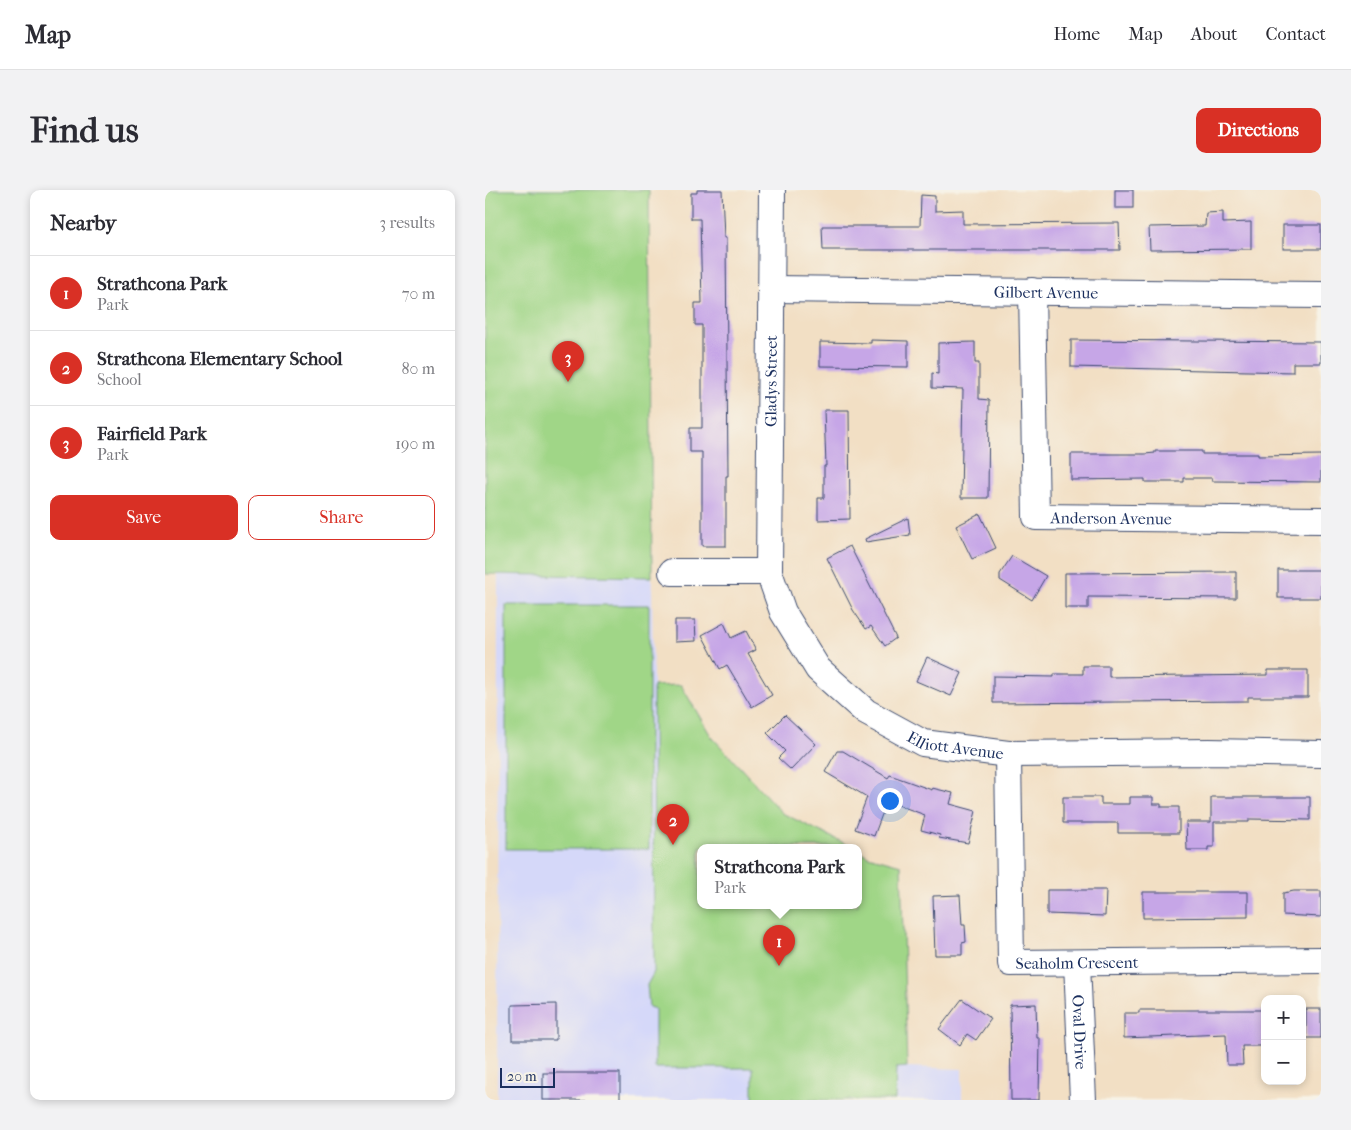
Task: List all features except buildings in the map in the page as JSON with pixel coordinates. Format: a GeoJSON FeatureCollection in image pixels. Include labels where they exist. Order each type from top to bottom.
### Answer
{"type":"FeatureCollection","features":[{"type":"Feature","properties":{"kind":"street","name":"Gladys Street"},"geometry":{"type":"LineString","coordinates":[[769,572],[772,190]]}},
{"type":"Feature","properties":{"kind":"street","name":"Gilbert Avenue"},"geometry":{"type":"LineString","coordinates":[[771,289],[1321,295]]}},
{"type":"Feature","properties":{"kind":"street","name":"Anderson Avenue"},"geometry":{"type":"LineString","coordinates":[[1033,291],[1036,517],[1321,520]]}},
{"type":"Feature","properties":{"kind":"street"},"geometry":{"type":"LineString","coordinates":[[672,572],[769,572]]}},
{"type":"Feature","properties":{"kind":"street","name":"Elliott Avenue"},"geometry":{"type":"LineString","coordinates":[[769,572],[783,612],[817,669],[866,712],[923,743],[1008,754],[1209,752],[1321,754]]}},
{"type":"Feature","properties":{"kind":"street","name":"Seaholm Crescent"},"geometry":{"type":"LineString","coordinates":[[1008,754],[1011,963],[1321,960]]}},
{"type":"Feature","properties":{"kind":"street","name":"Oval Drive"},"geometry":{"type":"LineString","coordinates":[[1077,963],[1083,1100]]}},
{"type":"Feature","properties":{"kind":"shaded area"},"geometry":{"type":"Polygon","coordinates":[[[498,574],[652,577],[653,686],[681,685],[711,736],[782,813],[846,844],[697,844],[697,909],[862,909],[862,852],[868,856],[901,865],[907,1067],[962,1069],[962,1100],[497,1100],[498,574]]]}},
{"type":"Feature","properties":{"kind":"green space"},"geometry":{"type":"Polygon","coordinates":[[[485,190],[649,190],[652,577],[485,574],[485,190]]]}},
{"type":"Feature","properties":{"kind":"green space"},"geometry":{"type":"Polygon","coordinates":[[[506,605],[649,605],[649,849],[506,849],[506,605]]]}},
{"type":"Feature","properties":{"kind":"green space"},"geometry":{"type":"Polygon","coordinates":[[[681,685],[711,736],[782,813],[846,844],[697,844],[697,909],[862,909],[862,852],[868,856],[901,865],[907,1067],[896,1068],[895,1100],[753,1100],[753,1068],[655,1068],[655,1009],[649,1007],[647,985],[654,972],[653,686],[681,685]]]}},
{"type":"Feature","properties":{"kind":"place","name":"Fairfield Park"},"geometry":{"type":"Point","coordinates":[568,382]}},
{"type":"Feature","properties":{"kind":"place","name":"Strathcona Elementary School"},"geometry":{"type":"Point","coordinates":[673,845]}},
{"type":"Feature","properties":{"kind":"place","name":"Strathcona Park"},"geometry":{"type":"Point","coordinates":[779,966]}}]}
